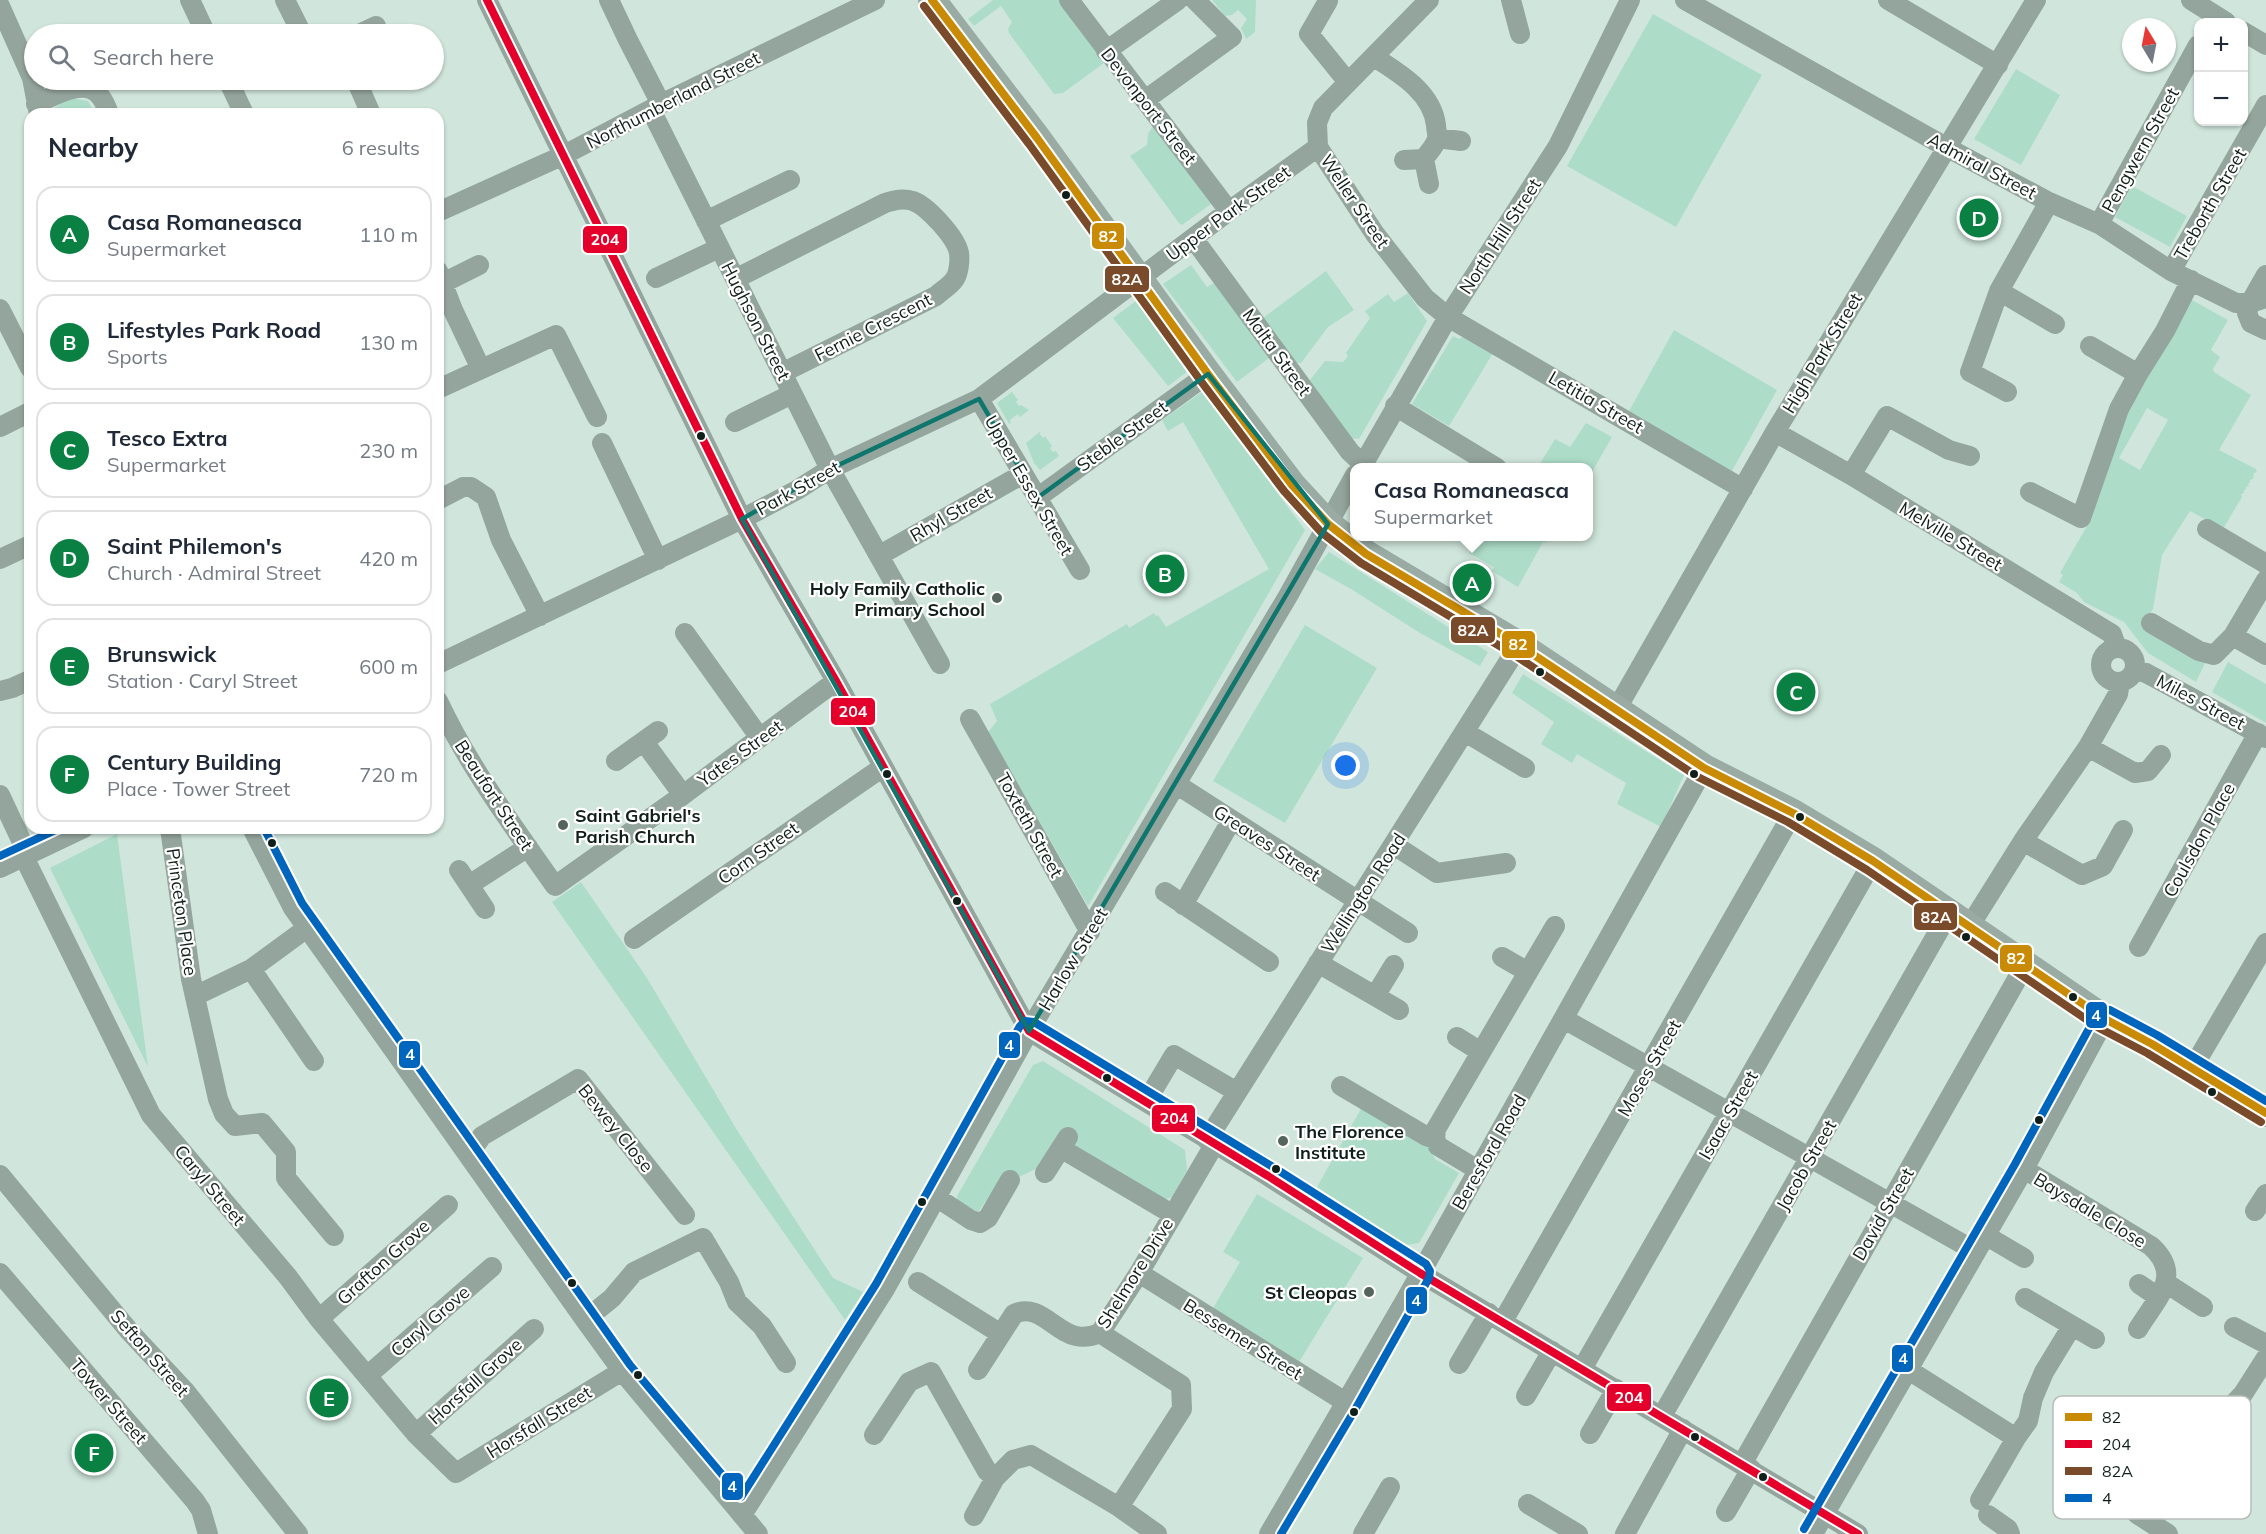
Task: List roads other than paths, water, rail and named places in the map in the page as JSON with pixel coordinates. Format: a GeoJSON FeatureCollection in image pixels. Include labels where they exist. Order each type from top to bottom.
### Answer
{"type":"FeatureCollection","features":[{"type":"Feature","properties":{"kind":"highway"},"geometry":{"type":"LineString","coordinates":[[932,0],[1037,138],[1208,374],[1292,485],[1328,524],[1366,554],[1519,645],[1704,768],[1793,813],[1873,861],[2105,1018],[2266,1113]]}},
{"type":"Feature","properties":{"kind":"street"},"geometry":{"type":"LineString","coordinates":[[190,0],[201,24]]}},
{"type":"Feature","properties":{"kind":"street"},"geometry":{"type":"LineString","coordinates":[[285,0],[297,24]]}},
{"type":"Feature","properties":{"kind":"street"},"geometry":{"type":"LineString","coordinates":[[487,0],[742,519],[836,681],[1029,1031],[1210,1143],[1269,1176],[1420,1273],[1858,1534]]}},
{"type":"Feature","properties":{"kind":"street","name":"Hughson Street"},"geometry":{"type":"LineString","coordinates":[[609,0],[706,221],[830,469]]}},
{"type":"Feature","properties":{"kind":"street","name":"Northumberland Street"},"geometry":{"type":"LineString","coordinates":[[444,209],[564,155],[656,107],[875,0]]}},
{"type":"Feature","properties":{"kind":"street","name":"Devonport Street"},"geometry":{"type":"LineString","coordinates":[[1069,0],[1229,211]]}},
{"type":"Feature","properties":{"kind":"street"},"geometry":{"type":"LineString","coordinates":[[1106,51],[1178,0]]}},
{"type":"Feature","properties":{"kind":"street"},"geometry":{"type":"LineString","coordinates":[[1144,100],[1233,28],[1195,0]]}},
{"type":"Feature","properties":{"kind":"street","name":"Weller Street"},"geometry":{"type":"LineString","coordinates":[[1429,0],[1323,108],[1317,123],[1318,147],[1375,234],[1425,298],[1448,316]]}},
{"type":"Feature","properties":{"kind":"street"},"geometry":{"type":"LineString","coordinates":[[1511,0],[1520,34]]}},
{"type":"Feature","properties":{"kind":"street","name":"North Hill Street"},"geometry":{"type":"LineString","coordinates":[[1362,463],[1448,316],[1558,146],[1630,0]]}},
{"type":"Feature","properties":{"kind":"street","name":"Admiral Street"},"geometry":{"type":"LineString","coordinates":[[1685,0],[1946,147],[2049,202],[2099,224],[2171,271],[2236,303],[2258,300]]}},
{"type":"Feature","properties":{"kind":"street"},"geometry":{"type":"LineString","coordinates":[[1888,0],[1998,65]]}},
{"type":"Feature","properties":{"kind":"street","name":"High Park Street"},"geometry":{"type":"LineString","coordinates":[[1616,710],[1775,432],[2036,0]]}},
{"type":"Feature","properties":{"kind":"street"},"geometry":{"type":"LineString","coordinates":[[2191,0],[2214,18]]}},
{"type":"Feature","properties":{"kind":"street"},"geometry":{"type":"LineString","coordinates":[[1328,2],[1309,34],[1347,81]]}},
{"type":"Feature","properties":{"kind":"street"},"geometry":{"type":"LineString","coordinates":[[0,6],[24,60]]}},
{"type":"Feature","properties":{"kind":"street"},"geometry":{"type":"LineString","coordinates":[[2248,34],[2266,45]]}},
{"type":"Feature","properties":{"kind":"street","name":"Pengwern Street"},"geometry":{"type":"LineString","coordinates":[[2099,224],[2194,54]]}},
{"type":"Feature","properties":{"kind":"street"},"geometry":{"type":"LineString","coordinates":[[1374,57],[1401,74],[1426,100],[1435,118],[1437,138],[1424,159],[1429,184]]}},
{"type":"Feature","properties":{"kind":"street"},"geometry":{"type":"LineString","coordinates":[[34,90],[38,108]]}},
{"type":"Feature","properties":{"kind":"street"},"geometry":{"type":"LineString","coordinates":[[40,108],[70,90]]}},
{"type":"Feature","properties":{"kind":"street"},"geometry":{"type":"LineString","coordinates":[[93,90],[101,97],[106,108]]}},
{"type":"Feature","properties":{"kind":"street"},"geometry":{"type":"LineString","coordinates":[[236,90],[242,108]]}},
{"type":"Feature","properties":{"kind":"street"},"geometry":{"type":"LineString","coordinates":[[360,90],[368,108]]}},
{"type":"Feature","properties":{"kind":"street","name":"Treborth Street"},"geometry":{"type":"LineString","coordinates":[[2171,271],[2266,105]]}},
{"type":"Feature","properties":{"kind":"street"},"geometry":{"type":"LineString","coordinates":[[1437,138],[1461,141]]}},
{"type":"Feature","properties":{"kind":"street","name":"Upper Park Street"},"geometry":{"type":"LineString","coordinates":[[1138,280],[1318,147]]}},
{"type":"Feature","properties":{"kind":"street"},"geometry":{"type":"LineString","coordinates":[[1404,160],[1424,159]]}},
{"type":"Feature","properties":{"kind":"street"},"geometry":{"type":"LineString","coordinates":[[706,221],[790,180]]}},
{"type":"Feature","properties":{"kind":"street","name":"Fernie Crescent"},"geometry":{"type":"LineString","coordinates":[[735,279],[885,203],[899,199],[914,201],[927,209],[953,239],[959,252],[958,268],[954,280],[936,296],[782,373]]}},
{"type":"Feature","properties":{"kind":"street"},"geometry":{"type":"LineString","coordinates":[[2007,392],[1970,372],[1999,291],[2049,202]]}},
{"type":"Feature","properties":{"kind":"street","name":"Malta Street"},"geometry":{"type":"LineString","coordinates":[[1193,238],[1356,463]]}},
{"type":"Feature","properties":{"kind":"street","name":"Hughson Street"},"geometry":{"type":"LineString","coordinates":[[656,278],[719,248]]}},
{"type":"Feature","properties":{"kind":"street"},"geometry":{"type":"LineString","coordinates":[[444,276],[479,265]]}},
{"type":"Feature","properties":{"kind":"street"},"geometry":{"type":"LineString","coordinates":[[2266,275],[2258,300],[2247,313],[2251,323],[2266,330]]}},
{"type":"Feature","properties":{"kind":"street","name":"Park Street"},"geometry":{"type":"LineString","coordinates":[[444,661],[742,519],[797,490],[830,469],[979,399],[1138,280]]}},
{"type":"Feature","properties":{"kind":"street"},"geometry":{"type":"LineString","coordinates":[[2030,492],[2081,518],[2119,409],[2165,331],[2191,280]]}},
{"type":"Feature","properties":{"kind":"street"},"geometry":{"type":"LineString","coordinates":[[444,287],[481,369]]}},
{"type":"Feature","properties":{"kind":"street"},"geometry":{"type":"LineString","coordinates":[[1999,291],[2055,324]]}},
{"type":"Feature","properties":{"kind":"street"},"geometry":{"type":"LineString","coordinates":[[0,309],[24,356]]}},
{"type":"Feature","properties":{"kind":"street","name":"Letitia Street"},"geometry":{"type":"LineString","coordinates":[[1448,316],[1743,489]]}},
{"type":"Feature","properties":{"kind":"street"},"geometry":{"type":"LineString","coordinates":[[444,386],[556,335],[597,417]]}},
{"type":"Feature","properties":{"kind":"street"},"geometry":{"type":"LineString","coordinates":[[2090,346],[2138,374]]}},
{"type":"Feature","properties":{"kind":"street","name":"Steble Street"},"geometry":{"type":"LineString","coordinates":[[1037,498],[1208,374]]}},
{"type":"Feature","properties":{"kind":"street","name":"Hughson Street"},"geometry":{"type":"LineString","coordinates":[[735,422],[792,394]]}},
{"type":"Feature","properties":{"kind":"street","name":"Upper Essex Street"},"geometry":{"type":"LineString","coordinates":[[979,399],[1080,570]]}},
{"type":"Feature","properties":{"kind":"street"},"geometry":{"type":"LineString","coordinates":[[1395,406],[1489,463]]}},
{"type":"Feature","properties":{"kind":"street"},"geometry":{"type":"LineString","coordinates":[[0,427],[24,415]]}},
{"type":"Feature","properties":{"kind":"street"},"geometry":{"type":"LineString","coordinates":[[1851,475],[1887,416],[1949,450],[1970,456]]}},
{"type":"Feature","properties":{"kind":"street","name":"Melville Street"},"geometry":{"type":"LineString","coordinates":[[1775,432],[1851,475],[2112,634],[2117,648],[2123,648],[2133,655],[2135,670]]}},
{"type":"Feature","properties":{"kind":"street"},"geometry":{"type":"LineString","coordinates":[[603,443],[658,560]]}},
{"type":"Feature","properties":{"kind":"street"},"geometry":{"type":"LineString","coordinates":[[830,469],[940,664]]}},
{"type":"Feature","properties":{"kind":"street","name":"Rhyl Street"},"geometry":{"type":"LineString","coordinates":[[880,555],[1023,474]]}},
{"type":"Feature","properties":{"kind":"street","name":"North Hill Street"},"geometry":{"type":"LineString","coordinates":[[1328,524],[1350,485]]}},
{"type":"Feature","properties":{"kind":"street"},"geometry":{"type":"LineString","coordinates":[[444,497],[463,487],[471,487],[486,497],[501,540],[540,616]]}},
{"type":"Feature","properties":{"kind":"street","name":"Harlow Street"},"geometry":{"type":"LineString","coordinates":[[742,1515],[885,1289],[1029,1031],[1090,932],[1328,524]]}},
{"type":"Feature","properties":{"kind":"street"},"geometry":{"type":"LineString","coordinates":[[2207,529],[2266,564]]}},
{"type":"Feature","properties":{"kind":"street"},"geometry":{"type":"LineString","coordinates":[[0,559],[24,548]]}},
{"type":"Feature","properties":{"kind":"street"},"geometry":{"type":"LineString","coordinates":[[2151,623],[2199,651],[2214,655],[2233,636],[2266,580]]}},
{"type":"Feature","properties":{"kind":"street"},"geometry":{"type":"LineString","coordinates":[[685,633],[760,738]]}},
{"type":"Feature","properties":{"kind":"street"},"geometry":{"type":"LineString","coordinates":[[2233,636],[2266,655]]}},
{"type":"Feature","properties":{"kind":"street","name":"Wellington Road"},"geometry":{"type":"LineString","coordinates":[[1210,1143],[1237,1092],[1519,645]]}},
{"type":"Feature","properties":{"kind":"street"},"geometry":{"type":"LineString","coordinates":[[2117,648],[2106,653],[2101,667],[2104,676],[2108,680],[2120,683],[2131,678],[2135,670]]}},
{"type":"Feature","properties":{"kind":"street","name":"Miles Street"},"geometry":{"type":"LineString","coordinates":[[2135,670],[2146,673],[2262,735]]}},
{"type":"Feature","properties":{"kind":"street","name":"Yates Street"},"geometry":{"type":"LineString","coordinates":[[555,886],[683,795],[836,681]]}},
{"type":"Feature","properties":{"kind":"street"},"geometry":{"type":"LineString","coordinates":[[0,691],[24,683]]}},
{"type":"Feature","properties":{"kind":"street"},"geometry":{"type":"LineString","coordinates":[[1959,920],[2023,841],[2088,747],[2118,694],[2120,683]]}},
{"type":"Feature","properties":{"kind":"street","name":"Beaufort Street"},"geometry":{"type":"LineString","coordinates":[[444,714],[479,774],[555,886]]}},
{"type":"Feature","properties":{"kind":"street","name":"Toxteth Street"},"geometry":{"type":"LineString","coordinates":[[970,718],[1090,932]]}},
{"type":"Feature","properties":{"kind":"street"},"geometry":{"type":"LineString","coordinates":[[1465,732],[1525,768]]}},
{"type":"Feature","properties":{"kind":"street","name":"Coulsdon Place"},"geometry":{"type":"LineString","coordinates":[[2139,947],[2262,735]]}},
{"type":"Feature","properties":{"kind":"street"},"geometry":{"type":"LineString","coordinates":[[616,761],[651,737],[683,795]]}},
{"type":"Feature","properties":{"kind":"street"},"geometry":{"type":"LineString","coordinates":[[2088,747],[2135,773],[2148,771],[2161,755]]}},
{"type":"Feature","properties":{"kind":"street","name":"Corn Street"},"geometry":{"type":"LineString","coordinates":[[634,939],[883,767]]}},
{"type":"Feature","properties":{"kind":"street","name":"Beresford Road"},"geometry":{"type":"LineString","coordinates":[[1273,1533],[1704,768]]}},
{"type":"Feature","properties":{"kind":"street","name":"Greaves Street"},"geometry":{"type":"LineString","coordinates":[[1176,784],[1408,933]]}},
{"type":"Feature","properties":{"kind":"street","name":"Caryl Street"},"geometry":{"type":"LineString","coordinates":[[0,795],[26,856],[151,1115],[288,1277],[319,1319],[416,1434],[456,1473]]}},
{"type":"Feature","properties":{"kind":"street","name":"Moses Street"},"geometry":{"type":"LineString","coordinates":[[1459,1364],[1496,1317],[1650,1067],[1793,813]]}},
{"type":"Feature","properties":{"kind":"street"},"geometry":{"type":"LineString","coordinates":[[1183,905],[1231,821]]}},
{"type":"Feature","properties":{"kind":"street"},"geometry":{"type":"LineString","coordinates":[[2023,841],[2082,875],[2103,866],[2123,830]]}},
{"type":"Feature","properties":{"kind":"street"},"geometry":{"type":"LineString","coordinates":[[0,868],[72,834]]}},
{"type":"Feature","properties":{"kind":"street","name":"Princeton Place"},"geometry":{"type":"LineString","coordinates":[[172,834],[195,996],[218,1099],[224,1114],[234,1126],[262,1123],[286,1152],[286,1178],[333,1236]]}},
{"type":"Feature","properties":{"kind":"street"},"geometry":{"type":"LineString","coordinates":[[255,834],[293,908],[585,1320],[622,1371],[758,1534]]}},
{"type":"Feature","properties":{"kind":"street"},"geometry":{"type":"LineString","coordinates":[[1394,844],[1437,873],[1506,863]]}},
{"type":"Feature","properties":{"kind":"street"},"geometry":{"type":"LineString","coordinates":[[485,909],[464,878],[528,847]]}},
{"type":"Feature","properties":{"kind":"street","name":"Isaac Street"},"geometry":{"type":"LineString","coordinates":[[1582,1369],[1873,861]]}},
{"type":"Feature","properties":{"kind":"street"},"geometry":{"type":"LineString","coordinates":[[1165,892],[1269,962]]}},
{"type":"Feature","properties":{"kind":"street","name":"Jacob Street"},"geometry":{"type":"LineString","coordinates":[[1662,1416],[1810,1157],[1959,920]]}},
{"type":"Feature","properties":{"kind":"street","name":"Princeton Place"},"geometry":{"type":"LineString","coordinates":[[195,996],[251,969],[307,928]]}},
{"type":"Feature","properties":{"kind":"street"},"geometry":{"type":"LineString","coordinates":[[1478,1170],[1438,1146],[1435,1139],[1436,1129],[1528,972],[1554,936]]}},
{"type":"Feature","properties":{"kind":"street"},"geometry":{"type":"LineString","coordinates":[[2192,1069],[2265,946]]}},
{"type":"Feature","properties":{"kind":"street"},"geometry":{"type":"LineString","coordinates":[[1502,957],[1528,972]]}},
{"type":"Feature","properties":{"kind":"street"},"geometry":{"type":"LineString","coordinates":[[1318,963],[1399,1010]]}},
{"type":"Feature","properties":{"kind":"street"},"geometry":{"type":"LineString","coordinates":[[1375,996],[1394,964]]}},
{"type":"Feature","properties":{"kind":"street","name":"David Street"},"geometry":{"type":"LineString","coordinates":[[1726,1512],[1747,1466],[1890,1202],[2025,965]]}},
{"type":"Feature","properties":{"kind":"street"},"geometry":{"type":"LineString","coordinates":[[251,969],[314,1061]]}},
{"type":"Feature","properties":{"kind":"street"},"geometry":{"type":"LineString","coordinates":[[1564,1018],[1890,1202],[1980,1243],[2024,1258]]}},
{"type":"Feature","properties":{"kind":"street"},"geometry":{"type":"LineString","coordinates":[[1813,1534],[2024,1169],[2105,1018]]}},
{"type":"Feature","properties":{"kind":"street"},"geometry":{"type":"LineString","coordinates":[[1457,1037],[1481,1052]]}},
{"type":"Feature","properties":{"kind":"street"},"geometry":{"type":"LineString","coordinates":[[1146,1102],[1174,1055],[1237,1092]]}},
{"type":"Feature","properties":{"kind":"street","name":"Bewey Close"},"geometry":{"type":"LineString","coordinates":[[468,1155],[482,1136],[578,1079],[664,1202],[685,1215]]}},
{"type":"Feature","properties":{"kind":"street"},"geometry":{"type":"LineString","coordinates":[[1341,1086],[1426,1136],[1435,1139]]}},
{"type":"Feature","properties":{"kind":"street"},"geometry":{"type":"LineString","coordinates":[[1045,1173],[1065,1142],[1172,1214]]}},
{"type":"Feature","properties":{"kind":"street","name":"Shelmore Drive"},"geometry":{"type":"LineString","coordinates":[[978,1371],[1014,1314],[1026,1310],[1032,1311],[1073,1336],[1088,1337],[1100,1333],[1139,1273],[1210,1143]]}},
{"type":"Feature","properties":{"kind":"street","name":"Baysdale Close"},"geometry":{"type":"LineString","coordinates":[[2024,1169],[2151,1246],[2165,1262],[2168,1271],[2162,1290]]}},
{"type":"Feature","properties":{"kind":"street","name":"Sefton Street"},"geometry":{"type":"LineString","coordinates":[[0,1175],[130,1332],[184,1391],[297,1534]]}},
{"type":"Feature","properties":{"kind":"street"},"geometry":{"type":"LineString","coordinates":[[936,1197],[971,1220],[980,1222],[988,1218],[1010,1180]]}},
{"type":"Feature","properties":{"kind":"street"},"geometry":{"type":"LineString","coordinates":[[2255,1211],[2266,1194]]}},
{"type":"Feature","properties":{"kind":"street","name":"Grafton Grove"},"geometry":{"type":"LineString","coordinates":[[319,1319],[448,1205]]}},
{"type":"Feature","properties":{"kind":"street"},"geometry":{"type":"LineString","coordinates":[[585,1320],[612,1298],[634,1272],[703,1238],[729,1282],[737,1302],[762,1326],[777,1359]]}},
{"type":"Feature","properties":{"kind":"street","name":"Caryl Grove"},"geometry":{"type":"LineString","coordinates":[[367,1376],[492,1267]]}},
{"type":"Feature","properties":{"kind":"street","name":"Tower Street"},"geometry":{"type":"LineString","coordinates":[[0,1273],[185,1489],[201,1510],[208,1534]]}},
{"type":"Feature","properties":{"kind":"street","name":"Bessemer Street"},"geometry":{"type":"LineString","coordinates":[[1139,1273],[1347,1403]]}},
{"type":"Feature","properties":{"kind":"street"},"geometry":{"type":"LineString","coordinates":[[918,1282],[1001,1334]]}},
{"type":"Feature","properties":{"kind":"street"},"geometry":{"type":"LineString","coordinates":[[2139,1284],[2162,1290],[2203,1307]]}},
{"type":"Feature","properties":{"kind":"street"},"geometry":{"type":"LineString","coordinates":[[2138,1329],[2162,1290]]}},
{"type":"Feature","properties":{"kind":"street"},"geometry":{"type":"LineString","coordinates":[[2025,1298],[2095,1339]]}},
{"type":"Feature","properties":{"kind":"street"},"geometry":{"type":"LineString","coordinates":[[2010,1534],[2008,1529],[1984,1508],[2016,1438],[2028,1421],[2033,1398],[2043,1372],[2072,1326]]}},
{"type":"Feature","properties":{"kind":"street"},"geometry":{"type":"LineString","coordinates":[[2234,1327],[2266,1344]]}},
{"type":"Feature","properties":{"kind":"street","name":"Horsfall Grove"},"geometry":{"type":"LineString","coordinates":[[416,1434],[534,1329]]}},
{"type":"Feature","properties":{"kind":"street"},"geometry":{"type":"LineString","coordinates":[[1100,1333],[1181,1385],[1182,1409],[1119,1507]]}},
{"type":"Feature","properties":{"kind":"street"},"geometry":{"type":"LineString","coordinates":[[1526,1396],[1552,1351]]}},
{"type":"Feature","properties":{"kind":"street"},"geometry":{"type":"LineString","coordinates":[[2241,1396],[2266,1358]]}},
{"type":"Feature","properties":{"kind":"street"},"geometry":{"type":"LineString","coordinates":[[1907,1370],[2016,1438]]}},
{"type":"Feature","properties":{"kind":"street","name":"Horsfall Street"},"geometry":{"type":"LineString","coordinates":[[456,1473],[622,1371]]}},
{"type":"Feature","properties":{"kind":"street"},"geometry":{"type":"LineString","coordinates":[[874,1435],[909,1382],[931,1372],[987,1471],[995,1478]]}},
{"type":"Feature","properties":{"kind":"street"},"geometry":{"type":"LineString","coordinates":[[1590,1434],[1616,1389]]}},
{"type":"Feature","properties":{"kind":"street"},"geometry":{"type":"LineString","coordinates":[[1625,1534],[1683,1429]]}},
{"type":"Feature","properties":{"kind":"street"},"geometry":{"type":"LineString","coordinates":[[975,1516],[995,1478],[1013,1460],[1031,1455],[1119,1507],[1157,1534]]}},
{"type":"Feature","properties":{"kind":"street"},"geometry":{"type":"LineString","coordinates":[[1363,1534],[1390,1487]]}},
{"type":"Feature","properties":{"kind":"street"},"geometry":{"type":"LineString","coordinates":[[1528,1504],[1578,1534]]}},
{"type":"Feature","properties":{"kind":"street"},"geometry":{"type":"LineString","coordinates":[[2145,1519],[2168,1534]]}},
{"type":"Feature","properties":{"kind":"place","name":"Saint Philemon's"},"geometry":{"type":"Point","coordinates":[1979,218]}},
{"type":"Feature","properties":{"kind":"place","name":"Lifestyles Park Road"},"geometry":{"type":"Point","coordinates":[1165,574]}},
{"type":"Feature","properties":{"kind":"place","name":"Casa Romaneasca"},"geometry":{"type":"Point","coordinates":[1472,583]}},
{"type":"Feature","properties":{"kind":"place","name":"Holy Family Catholic Primary School"},"geometry":{"type":"Point","coordinates":[997,598]}},
{"type":"Feature","properties":{"kind":"place","name":"Tesco Extra"},"geometry":{"type":"Point","coordinates":[1796,692]}},
{"type":"Feature","properties":{"kind":"place","name":"Saint Gabriel's Parish Church"},"geometry":{"type":"Point","coordinates":[563,825]}},
{"type":"Feature","properties":{"kind":"place","name":"The Florence Institute"},"geometry":{"type":"Point","coordinates":[1283,1141]}},
{"type":"Feature","properties":{"kind":"place","name":"St Cleopas"},"geometry":{"type":"Point","coordinates":[1369,1292]}},
{"type":"Feature","properties":{"kind":"place","name":"Brunswick"},"geometry":{"type":"Point","coordinates":[329,1398]}},
{"type":"Feature","properties":{"kind":"place","name":"Century Building"},"geometry":{"type":"Point","coordinates":[94,1453]}}]}
